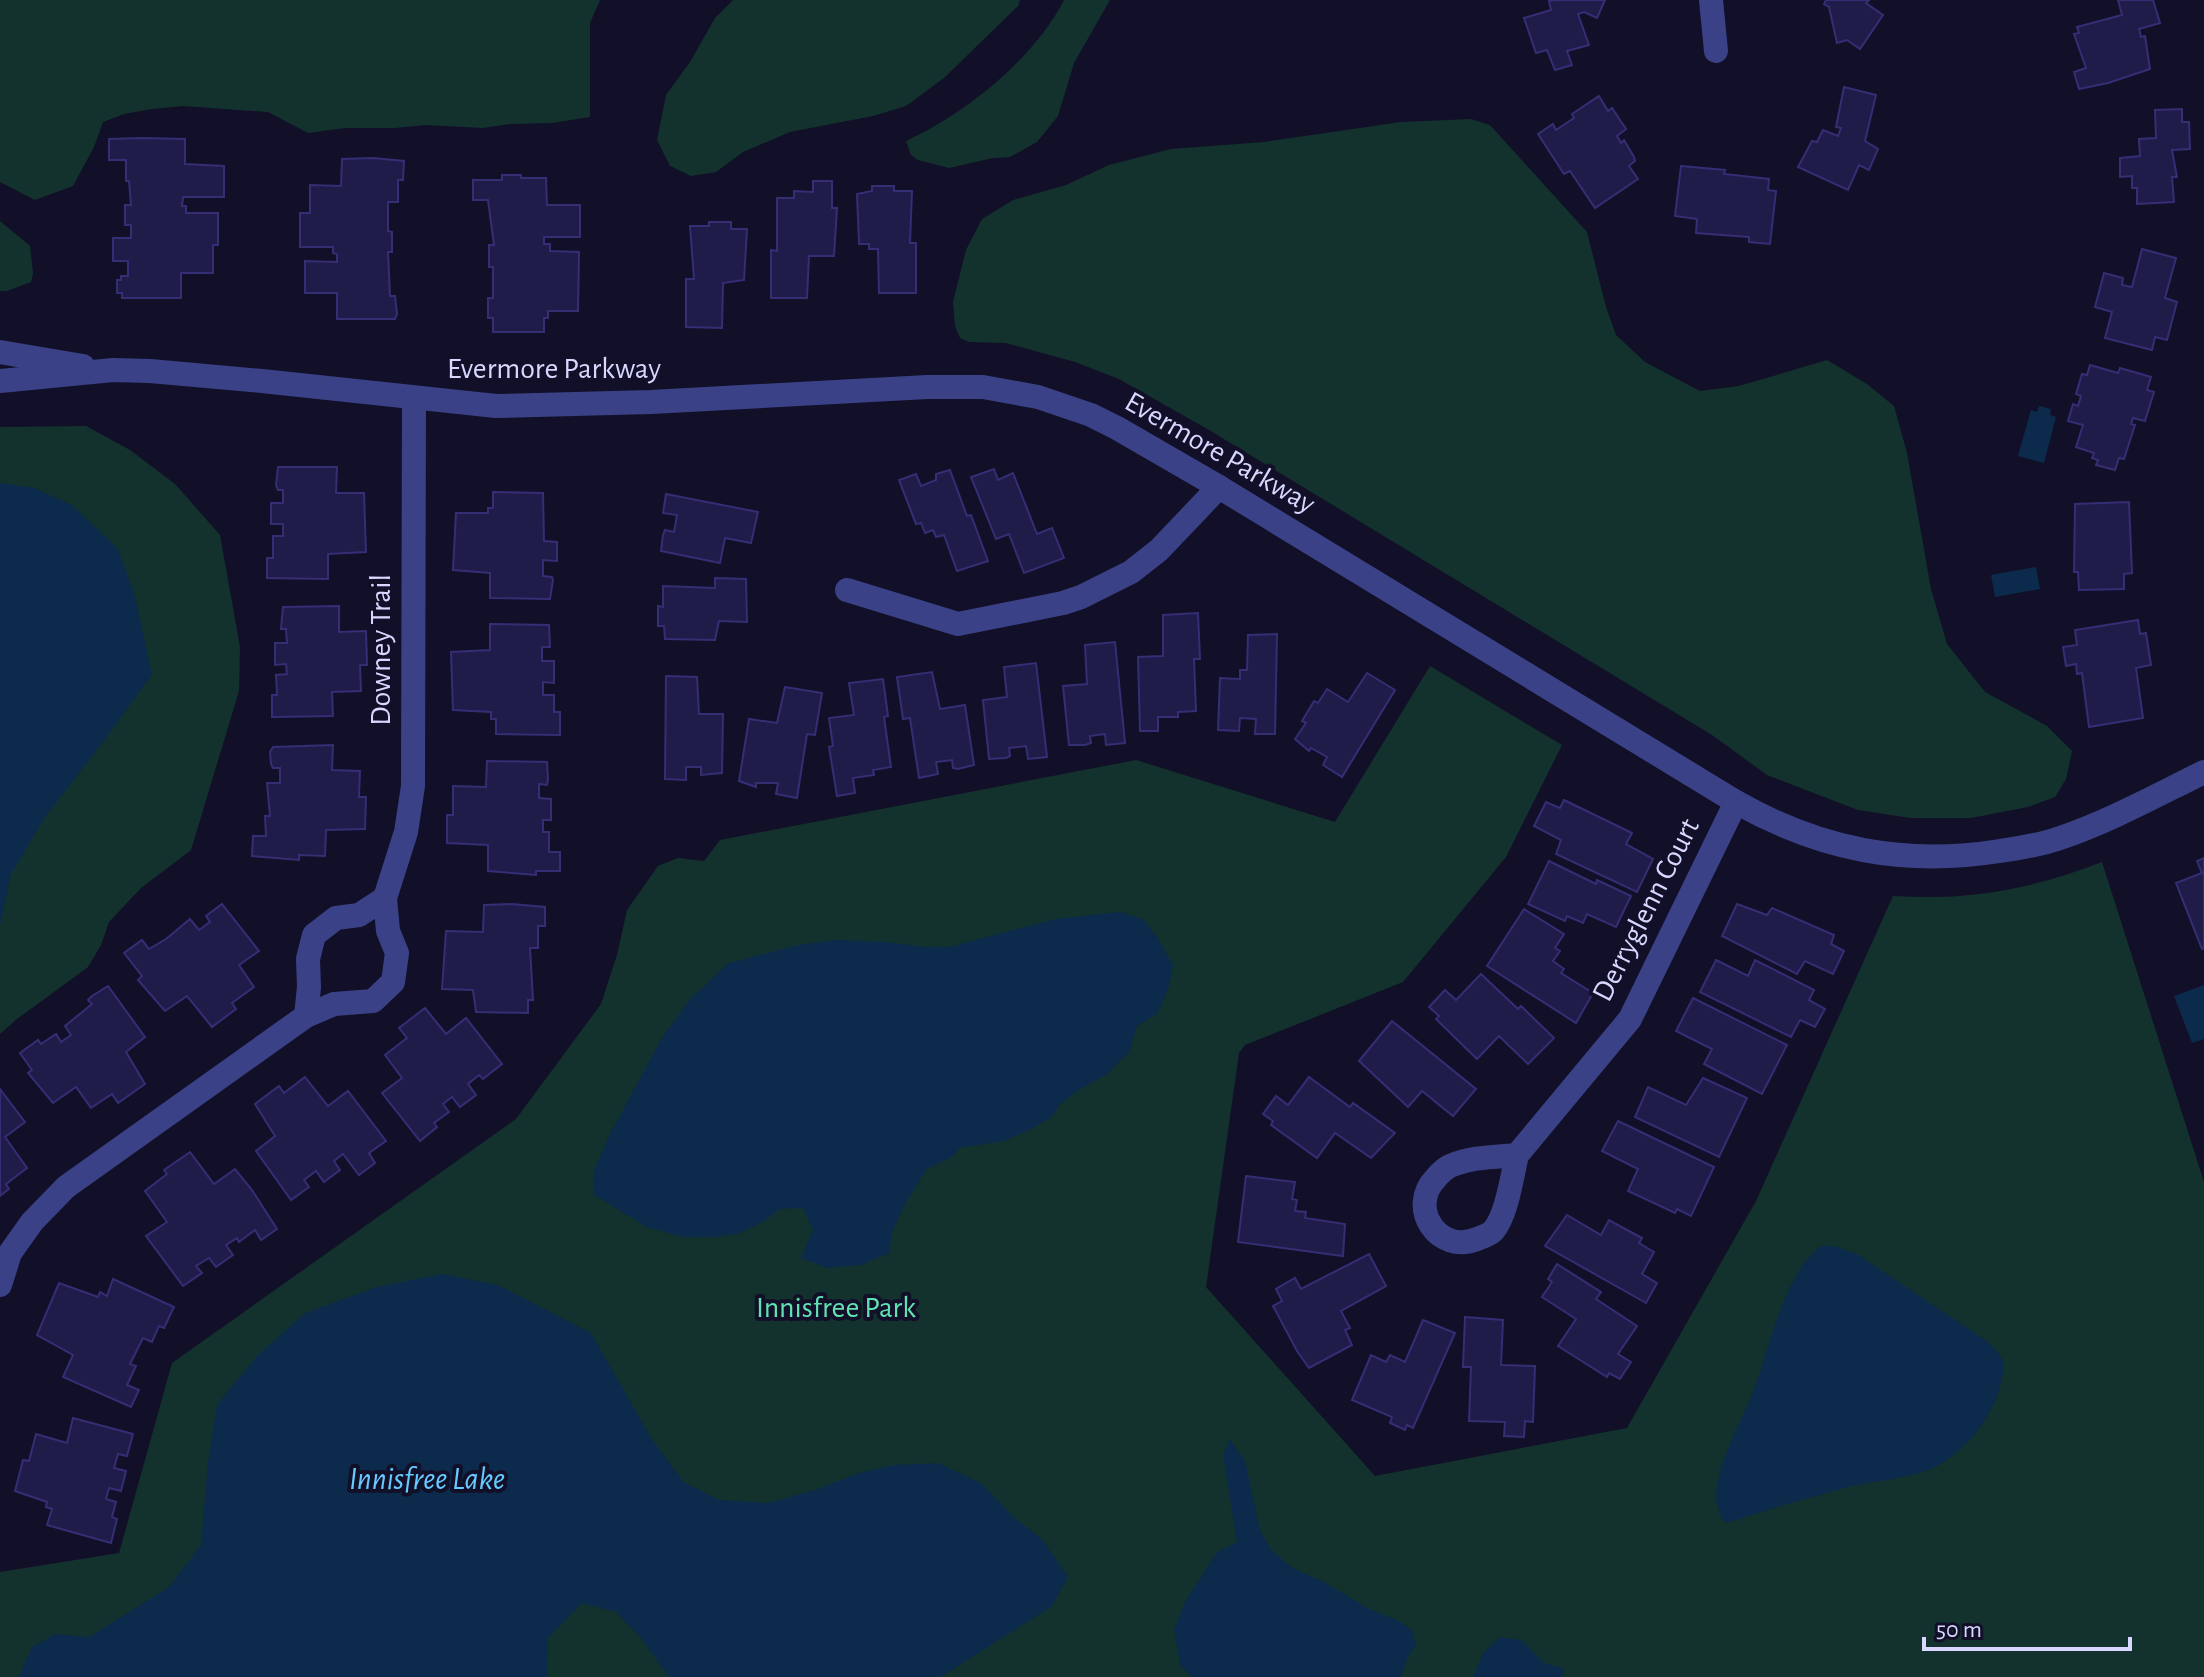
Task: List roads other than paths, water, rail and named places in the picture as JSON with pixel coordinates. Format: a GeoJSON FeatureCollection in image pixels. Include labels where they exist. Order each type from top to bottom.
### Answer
{"type":"FeatureCollection","features":[{"type":"Feature","properties":{"kind":"street"},"geometry":{"type":"LineString","coordinates":[[1711,0],[1716,51]]}},
{"type":"Feature","properties":{"kind":"street","name":"Evermore Parkway"},"geometry":{"type":"LineString","coordinates":[[0,352],[113,370],[262,381],[496,406],[651,402],[927,387],[983,387],[1038,397],[1091,415],[1117,428],[1736,802],[1804,835],[1870,851],[1937,858],[1985,853],[2058,839],[2204,772]]}},
{"type":"Feature","properties":{"kind":"street","name":"Evermore Parkway"},"geometry":{"type":"LineString","coordinates":[[0,381],[113,370]]}},
{"type":"Feature","properties":{"kind":"street","name":"Downey Trail"},"geometry":{"type":"LineString","coordinates":[[0,1285],[10,1253],[32,1222],[66,1187],[306,1016],[334,1004],[373,1001],[393,982],[397,953],[388,931],[385,898],[406,832],[413,786],[414,398]]}},
{"type":"Feature","properties":{"kind":"street"},"geometry":{"type":"LineString","coordinates":[[847,590],[958,624],[1063,603],[1131,572],[1159,550],[1219,487]]}},
{"type":"Feature","properties":{"kind":"street","name":"Derryglenn Court"},"geometry":{"type":"LineString","coordinates":[[1517,1155],[1630,1019],[1736,802]]}},
{"type":"Feature","properties":{"kind":"street"},"geometry":{"type":"LineString","coordinates":[[306,1016],[308,959],[314,935],[336,918],[359,915],[385,898]]}},
{"type":"Feature","properties":{"kind":"water"},"geometry":{"type":"Polygon","coordinates":[[[2039,406],[2051,409],[2050,415],[2056,417],[2044,463],[2018,456],[2031,410],[2037,412],[2039,406]]]}},
{"type":"Feature","properties":{"kind":"water"},"geometry":{"type":"Polygon","coordinates":[[[0,483],[34,488],[72,505],[118,549],[135,596],[152,675],[45,817],[11,874],[0,926],[0,483]]]}},
{"type":"Feature","properties":{"kind":"water"},"geometry":{"type":"Polygon","coordinates":[[[2036,567],[2040,589],[1995,597],[1991,575],[2036,567]]]}},
{"type":"Feature","properties":{"kind":"water"},"geometry":{"type":"Polygon","coordinates":[[[1120,912],[1143,919],[1173,965],[1169,987],[1157,1014],[1137,1026],[1129,1052],[1106,1075],[1060,1104],[1052,1117],[1004,1141],[959,1148],[952,1157],[927,1169],[892,1232],[889,1253],[862,1265],[827,1268],[801,1258],[813,1230],[803,1208],[780,1209],[738,1234],[682,1237],[647,1227],[594,1195],[593,1173],[610,1134],[663,1036],[691,998],[729,963],[798,945],[836,940],[950,947],[1055,919],[1120,912]]]}},
{"type":"Feature","properties":{"kind":"water"},"geometry":{"type":"Polygon","coordinates":[[[2204,985],[2204,1039],[2192,1043],[2174,996],[2204,985]]]}},
{"type":"Feature","properties":{"kind":"water"},"geometry":{"type":"Polygon","coordinates":[[[1822,1246],[1834,1246],[1857,1254],[1988,1342],[2004,1363],[1995,1402],[1972,1438],[1951,1457],[1928,1470],[1844,1488],[1726,1523],[1718,1510],[1716,1495],[1726,1454],[1754,1389],[1788,1291],[1809,1257],[1822,1246]]]}},
{"type":"Feature","properties":{"kind":"water","name":"Innisfree Lake"},"geometry":{"type":"Polygon","coordinates":[[[442,1274],[498,1285],[591,1333],[653,1441],[684,1482],[719,1500],[768,1503],[894,1465],[938,1463],[982,1484],[1012,1516],[1042,1539],[1068,1577],[1052,1606],[941,1677],[669,1677],[640,1637],[616,1612],[582,1603],[548,1638],[547,1677],[18,1677],[32,1647],[55,1634],[89,1637],[169,1587],[201,1545],[208,1462],[217,1405],[256,1357],[305,1313],[377,1287],[442,1274]]]}},
{"type":"Feature","properties":{"kind":"water"},"geometry":{"type":"Polygon","coordinates":[[[1230,1439],[1245,1461],[1260,1530],[1272,1551],[1294,1569],[1412,1630],[1416,1644],[1401,1677],[1192,1677],[1180,1665],[1174,1630],[1185,1602],[1216,1553],[1237,1542],[1223,1455],[1230,1439]]]}},
{"type":"Feature","properties":{"kind":"water"},"geometry":{"type":"Polygon","coordinates":[[[1500,1637],[1521,1640],[1544,1663],[1563,1668],[1563,1677],[1473,1677],[1483,1653],[1500,1637]]]}},
{"type":"Feature","properties":{"kind":"park label","name":"Innisfree Park"},"geometry":{"type":"Point","coordinates":[836,1308]}}]}
